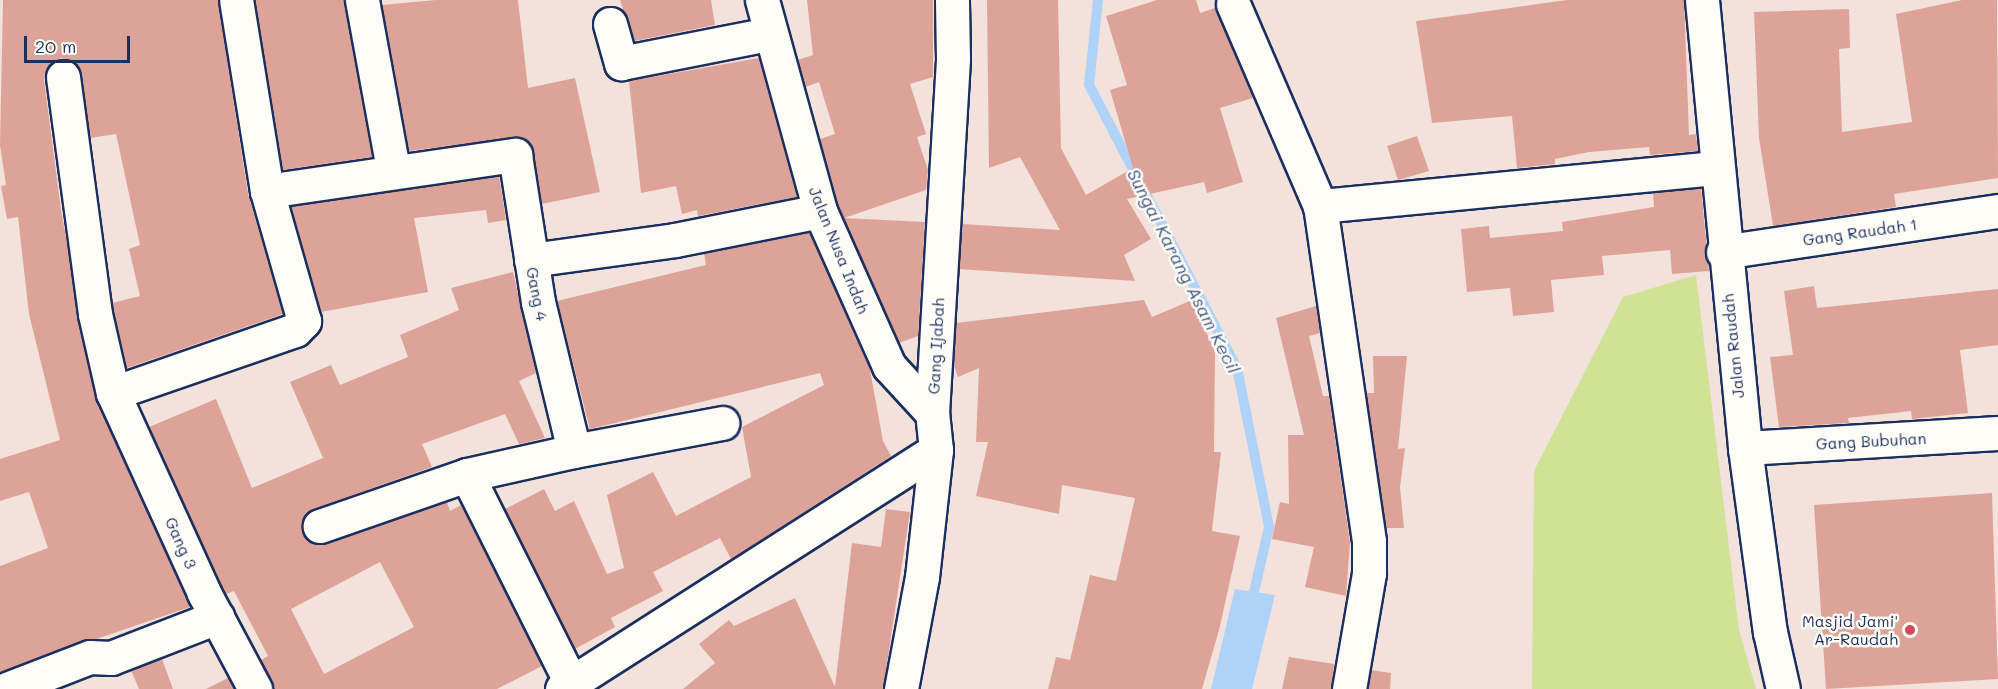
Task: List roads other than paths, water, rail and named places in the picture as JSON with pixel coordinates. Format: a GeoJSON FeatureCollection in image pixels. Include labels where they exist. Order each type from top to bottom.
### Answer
{"type":"FeatureCollection","features":[{"type":"Feature","properties":{"kind":"street"},"geometry":{"type":"LineString","coordinates":[[113,393],[302,326],[267,190],[236,0]]}},
{"type":"Feature","properties":{"kind":"street"},"geometry":{"type":"LineString","coordinates":[[267,190],[390,169],[362,0]]}},
{"type":"Feature","properties":{"kind":"street","name":"Jalan Nusa Indah"},"geometry":{"type":"LineString","coordinates":[[762,0],[769,34],[820,212],[885,358],[907,390],[932,413]]}},
{"type":"Feature","properties":{"kind":"street","name":"Gang Ijabah"},"geometry":{"type":"LineString","coordinates":[[901,689],[922,577],[936,450],[932,413],[953,59],[952,0]]}},
{"type":"Feature","properties":{"kind":"street","name":"Jalan Raudah"},"geometry":{"type":"LineString","coordinates":[[1702,0],[1714,168],[1745,448],[1770,632],[1783,689]]}},
{"type":"Feature","properties":{"kind":"street"},"geometry":{"type":"LineString","coordinates":[[1233,4],[1320,206],[1369,541],[1369,573],[1349,689]]}},
{"type":"Feature","properties":{"kind":"street"},"geometry":{"type":"LineString","coordinates":[[610,24],[621,63],[769,34]]}},
{"type":"Feature","properties":{"kind":"street","name":"Gang 3"},"geometry":{"type":"LineString","coordinates":[[63,76],[95,314],[113,393],[217,618],[255,689]]}},
{"type":"Feature","properties":{"kind":"street","name":"Gang 4"},"geometry":{"type":"LineString","coordinates":[[390,169],[515,155],[531,260],[574,451]]}},
{"type":"Feature","properties":{"kind":"street"},"geometry":{"type":"LineString","coordinates":[[1320,206],[1714,168]]}},
{"type":"Feature","properties":{"kind":"street","name":"Gang Raudah 1"},"geometry":{"type":"LineString","coordinates":[[1723,252],[1998,211]]}},
{"type":"Feature","properties":{"kind":"street"},"geometry":{"type":"LineString","coordinates":[[531,260],[675,240],[820,212]]}},
{"type":"Feature","properties":{"kind":"street"},"geometry":{"type":"LineString","coordinates":[[320,526],[467,475],[574,451],[722,423]]}},
{"type":"Feature","properties":{"kind":"street","name":"Gang Bubuhan"},"geometry":{"type":"LineString","coordinates":[[1745,448],[1998,433]]}},
{"type":"Feature","properties":{"kind":"street"},"geometry":{"type":"LineString","coordinates":[[467,475],[567,686],[936,450]]}},
{"type":"Feature","properties":{"kind":"street"},"geometry":{"type":"LineString","coordinates":[[7,689],[90,657],[111,658],[217,618]]}},
{"type":"Feature","properties":{"kind":"water"},"geometry":{"type":"Polygon","coordinates":[[[1235,589],[1275,595],[1252,689],[1211,689],[1235,589]]]}},
{"type":"Feature","properties":{"kind":"waterway","name":"Sungai Karang Asam Kecil"},"geometry":{"type":"LineString","coordinates":[[1098,0],[1089,85],[1237,368],[1269,527],[1251,605]]}},
{"type":"Feature","properties":{"kind":"place","name":"Masjid Jami' Ar-Raudah"},"geometry":{"type":"Point","coordinates":[1910,630]}}]}
